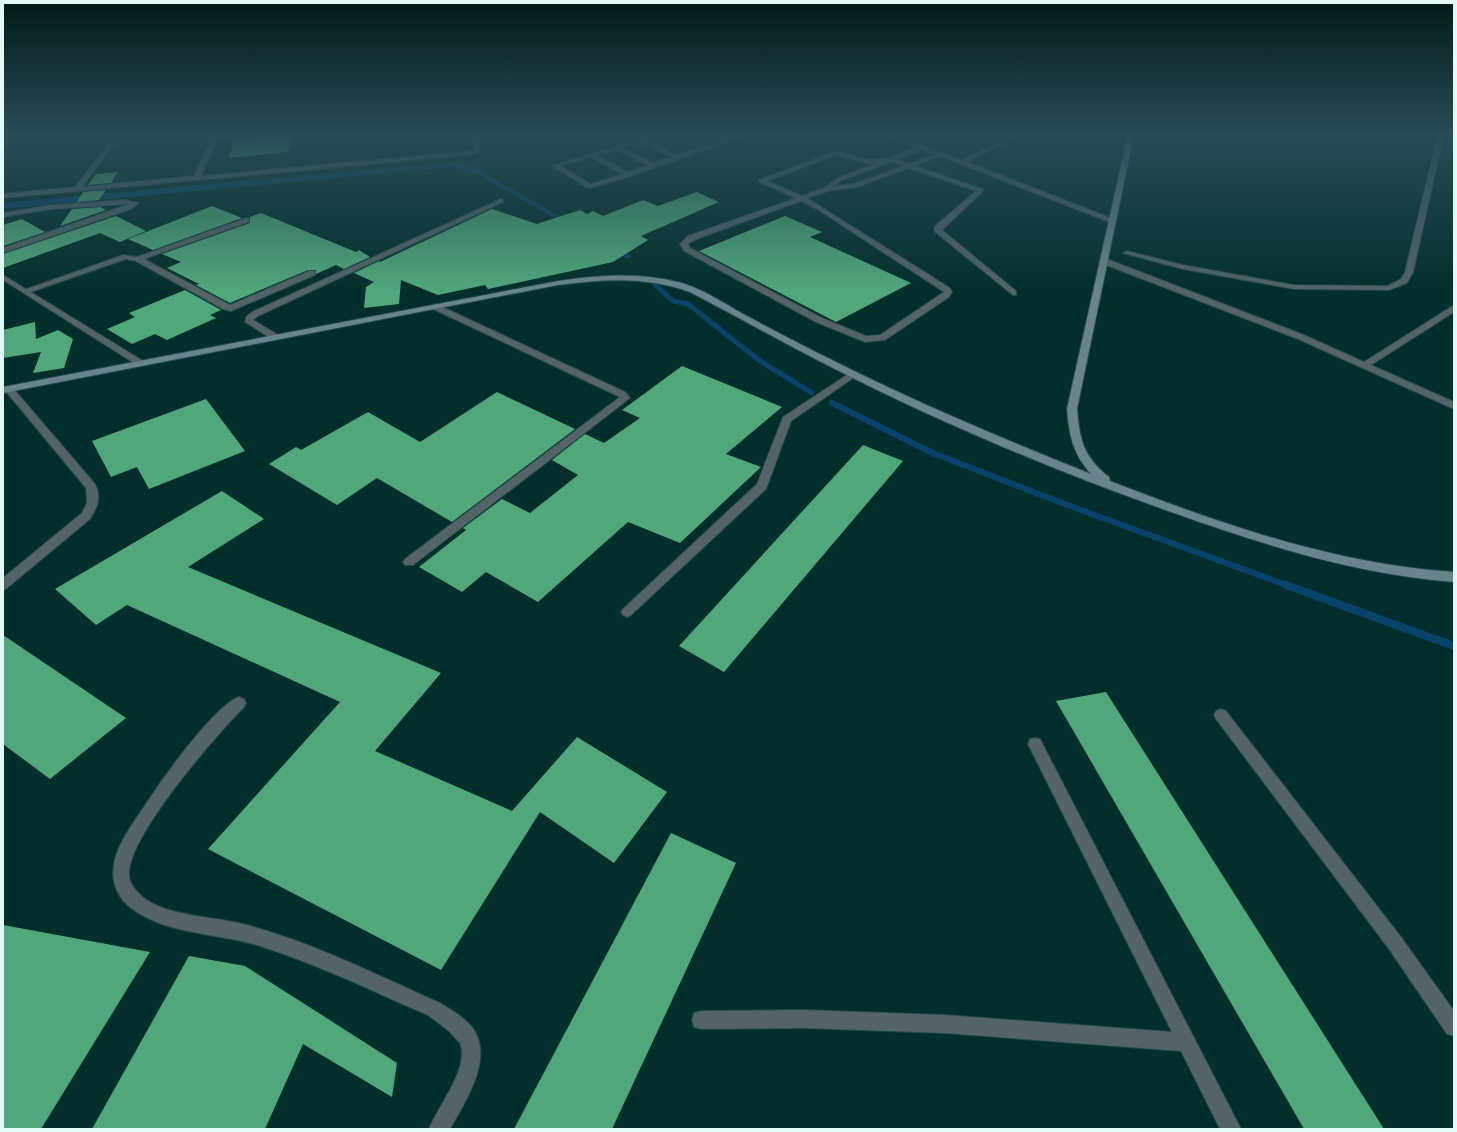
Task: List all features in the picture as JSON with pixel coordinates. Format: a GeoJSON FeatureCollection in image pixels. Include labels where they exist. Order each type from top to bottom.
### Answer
{"type":"FeatureCollection","features":[{"type":"Feature","properties":{"kind":"street"},"geometry":{"type":"LineString","coordinates":[[76,190],[78,187]]}},
{"type":"Feature","properties":{"kind":"street"},"geometry":{"type":"LineString","coordinates":[[3,196],[111,187]]}},
{"type":"Feature","properties":{"kind":"street"},"geometry":{"type":"LineString","coordinates":[[775,187],[802,198],[946,288],[948,292],[882,338],[865,339],[819,320],[684,246],[686,241],[691,238],[802,198],[826,189],[847,187]]}},
{"type":"Feature","properties":{"kind":"street"},"geometry":{"type":"LineString","coordinates":[[972,187],[981,190],[938,228],[938,231],[1013,293]]}},
{"type":"Feature","properties":{"kind":"street"},"geometry":{"type":"LineString","coordinates":[[1027,187],[1112,220]]}},
{"type":"Feature","properties":{"kind":"street"},"geometry":{"type":"LineString","coordinates":[[1114,487],[1094,471],[1081,456],[1074,438],[1072,409],[1120,187]]}},
{"type":"Feature","properties":{"kind":"street"},"geometry":{"type":"LineString","coordinates":[[1127,253],[1183,267],[1294,287],[1377,288],[1398,285],[1404,281],[1409,272],[1429,187]]}},
{"type":"Feature","properties":{"kind":"street"},"geometry":{"type":"LineString","coordinates":[[275,337],[249,322],[249,319],[255,314],[501,200]]}},
{"type":"Feature","properties":{"kind":"street"},"geometry":{"type":"LineString","coordinates":[[3,215],[52,207],[125,202],[136,203],[129,208],[3,251]]}},
{"type":"Feature","properties":{"kind":"street"},"geometry":{"type":"LineString","coordinates":[[138,259],[246,220]]}},
{"type":"Feature","properties":{"kind":"street"},"geometry":{"type":"LineString","coordinates":[[25,291],[126,257],[138,259],[226,307],[231,308],[312,273]]}},
{"type":"Feature","properties":{"kind":"street"},"geometry":{"type":"LineString","coordinates":[[1104,261],[1301,337],[1454,406]]}},
{"type":"Feature","properties":{"kind":"street"},"geometry":{"type":"LineString","coordinates":[[3,585],[86,516],[93,507],[94,496],[91,487],[6,390],[275,337],[436,308],[578,280],[623,277],[658,279],[675,283],[693,290],[853,374],[1039,458],[1114,487],[1259,539],[1328,560],[1399,573],[1454,577]]}},
{"type":"Feature","properties":{"kind":"street"},"geometry":{"type":"LineString","coordinates":[[3,289],[6,279],[140,363]]}},
{"type":"Feature","properties":{"kind":"street"},"geometry":{"type":"LineString","coordinates":[[409,562],[625,398],[615,390],[436,308]]}},
{"type":"Feature","properties":{"kind":"street"},"geometry":{"type":"LineString","coordinates":[[1364,366],[1454,308]]}},
{"type":"Feature","properties":{"kind":"street"},"geometry":{"type":"LineString","coordinates":[[626,612],[762,486],[787,419],[853,374]]}},
{"type":"Feature","properties":{"kind":"street"},"geometry":{"type":"LineString","coordinates":[[239,703],[201,741],[176,771],[156,801],[124,856],[120,874],[124,888],[131,897],[143,907],[181,922],[238,931],[285,946],[434,1009],[447,1017],[468,1037],[471,1054],[468,1072],[459,1094],[439,1129]]}},
{"type":"Feature","properties":{"kind":"street"},"geometry":{"type":"LineString","coordinates":[[1221,715],[1391,937],[1454,1027]]}},
{"type":"Feature","properties":{"kind":"street"},"geometry":{"type":"LineString","coordinates":[[1035,744],[1231,1129]]}},
{"type":"Feature","properties":{"kind":"street"},"geometry":{"type":"LineString","coordinates":[[701,1020],[804,1019],[930,1023],[1186,1042]]}},
{"type":"Feature","properties":{"kind":"water"},"geometry":{"type":"Polygon","coordinates":[[[181,187],[240,187],[3,209],[3,203],[181,187]]]}},
{"type":"Feature","properties":{"kind":"building"},"geometry":{"type":"Polygon","coordinates":[[[106,190],[99,200],[77,202],[83,192],[106,190]]]}},
{"type":"Feature","properties":{"kind":"building"},"geometry":{"type":"Polygon","coordinates":[[[697,192],[719,202],[641,236],[648,240],[613,262],[488,289],[485,285],[438,295],[401,280],[399,304],[364,308],[366,287],[374,282],[354,273],[492,209],[537,224],[580,210],[587,214],[593,211],[603,216],[643,200],[658,206],[697,192]]]}},
{"type":"Feature","properties":{"kind":"building"},"geometry":{"type":"Polygon","coordinates":[[[212,206],[242,218],[153,250],[128,239],[212,206]]]}},
{"type":"Feature","properties":{"kind":"building"},"geometry":{"type":"Polygon","coordinates":[[[100,207],[106,210],[60,226],[72,209],[100,207]]]}},
{"type":"Feature","properties":{"kind":"building"},"geometry":{"type":"Polygon","coordinates":[[[261,213],[356,252],[359,250],[370,257],[344,269],[336,265],[316,274],[316,270],[308,270],[230,303],[196,285],[199,284],[167,268],[181,262],[162,254],[250,223],[250,217],[261,213]]]}},
{"type":"Feature","properties":{"kind":"building"},"geometry":{"type":"Polygon","coordinates":[[[116,216],[146,231],[120,242],[100,233],[3,268],[3,254],[116,216]]]}},
{"type":"Feature","properties":{"kind":"building"},"geometry":{"type":"Polygon","coordinates":[[[785,216],[822,232],[810,237],[911,283],[836,322],[699,251],[785,216]]]}},
{"type":"Feature","properties":{"kind":"building"},"geometry":{"type":"Polygon","coordinates":[[[22,219],[45,232],[3,246],[3,225],[22,219]]]}},
{"type":"Feature","properties":{"kind":"building"},"geometry":{"type":"Polygon","coordinates":[[[185,290],[221,310],[210,315],[216,318],[167,340],[155,334],[132,344],[107,329],[135,317],[129,313],[185,290]]]}},
{"type":"Feature","properties":{"kind":"building"},"geometry":{"type":"Polygon","coordinates":[[[35,322],[36,339],[58,330],[73,339],[64,368],[33,373],[41,352],[3,358],[3,330],[35,322]]]}},
{"type":"Feature","properties":{"kind":"building"},"geometry":{"type":"Polygon","coordinates":[[[682,366],[782,407],[726,454],[761,467],[680,543],[628,522],[538,602],[486,572],[462,592],[419,567],[466,530],[463,528],[502,499],[530,513],[578,475],[552,460],[585,434],[604,443],[640,418],[622,410],[682,366]]]}},
{"type":"Feature","properties":{"kind":"building"},"geometry":{"type":"Polygon","coordinates":[[[497,392],[575,429],[452,522],[377,478],[337,505],[269,464],[296,447],[301,450],[368,412],[420,442],[497,392]]]}},
{"type":"Feature","properties":{"kind":"building"},"geometry":{"type":"Polygon","coordinates":[[[206,399],[245,451],[149,489],[137,467],[111,477],[92,441],[206,399]]]}},
{"type":"Feature","properties":{"kind":"building"},"geometry":{"type":"Polygon","coordinates":[[[863,445],[903,461],[724,672],[679,646],[863,445]]]}},
{"type":"Feature","properties":{"kind":"building"},"geometry":{"type":"Polygon","coordinates":[[[222,491],[264,519],[188,567],[441,673],[375,751],[512,811],[577,737],[667,792],[614,863],[540,812],[441,970],[208,849],[340,702],[127,605],[96,625],[55,589],[222,491]]]}},
{"type":"Feature","properties":{"kind":"building"},"geometry":{"type":"Polygon","coordinates":[[[3,635],[126,718],[50,779],[3,744],[3,635]]]}},
{"type":"Feature","properties":{"kind":"building"},"geometry":{"type":"Polygon","coordinates":[[[1106,692],[1384,1129],[1304,1129],[1056,701],[1106,692]]]}},
{"type":"Feature","properties":{"kind":"building"},"geometry":{"type":"Polygon","coordinates":[[[671,833],[736,863],[612,1129],[514,1129],[671,833]]]}},
{"type":"Feature","properties":{"kind":"building"},"geometry":{"type":"Polygon","coordinates":[[[3,925],[150,952],[41,1129],[3,1129],[3,925]]]}},
{"type":"Feature","properties":{"kind":"building"},"geometry":{"type":"Polygon","coordinates":[[[189,956],[245,966],[397,1063],[392,1097],[303,1044],[265,1129],[92,1129],[189,956]]]}},
{"type":"Feature","properties":{"kind":"waterway"},"geometry":{"type":"LineString","coordinates":[[504,187],[566,222]]}},
{"type":"Feature","properties":{"kind":"waterway"},"geometry":{"type":"LineString","coordinates":[[617,250],[628,256]]}},
{"type":"Feature","properties":{"kind":"waterway"},"geometry":{"type":"LineString","coordinates":[[655,285],[673,301],[688,304],[760,361],[812,393]]}},
{"type":"Feature","properties":{"kind":"waterway"},"geometry":{"type":"LineString","coordinates":[[832,403],[935,454],[1070,506],[1289,586]]}},
{"type":"Feature","properties":{"kind":"waterway"},"geometry":{"type":"LineString","coordinates":[[1286,585],[1454,646]]}}]}
